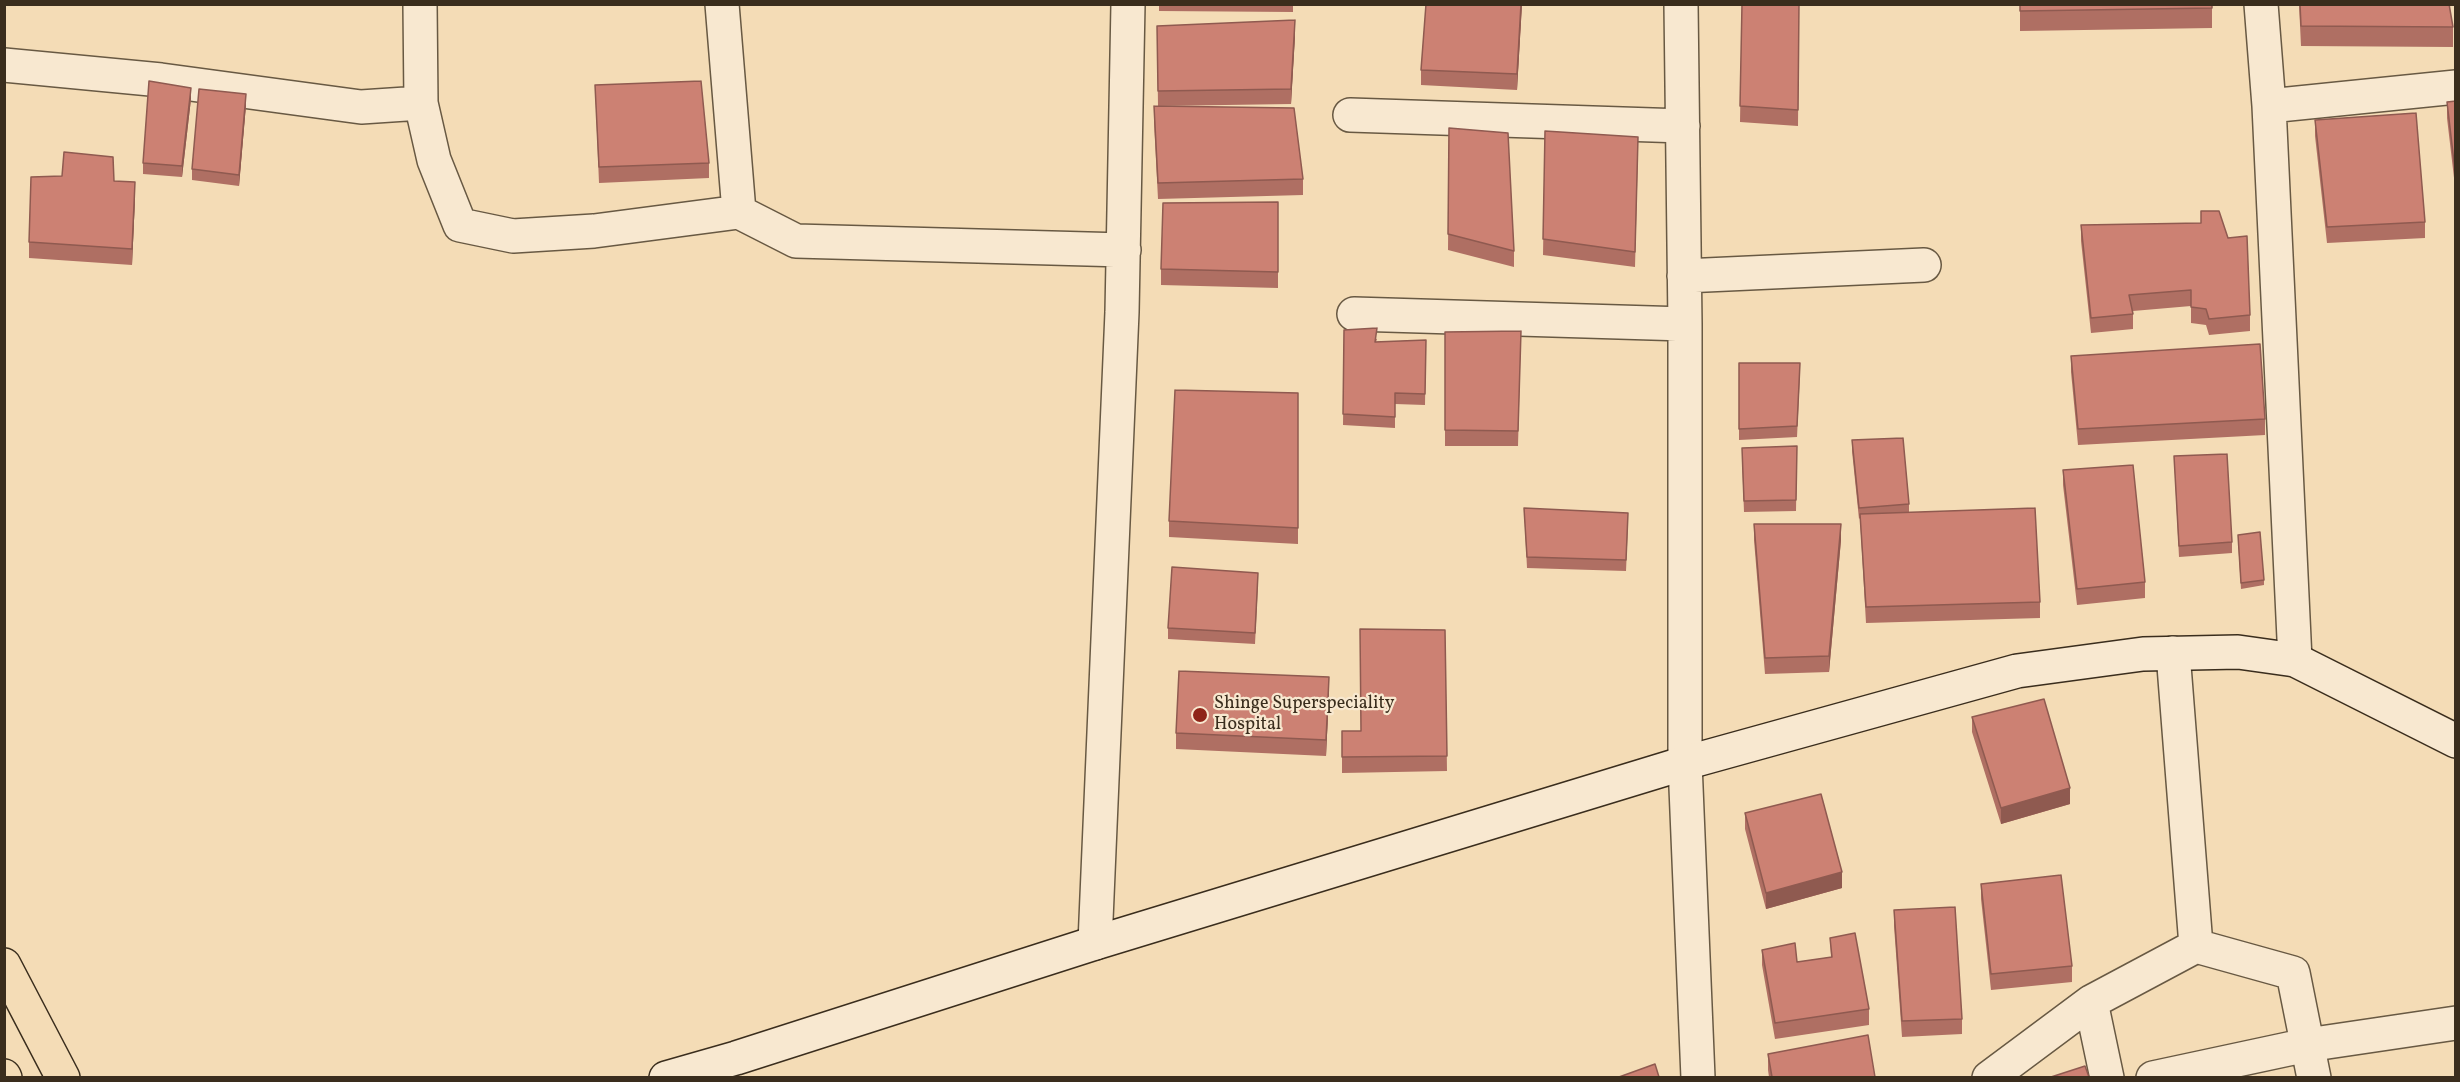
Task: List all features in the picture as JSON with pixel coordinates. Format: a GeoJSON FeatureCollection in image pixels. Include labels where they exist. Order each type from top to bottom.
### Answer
{"type":"FeatureCollection","features":[{"type":"Feature","properties":{"kind":"main road"},"geometry":{"type":"LineString","coordinates":[[4,964],[63,1077]]}},
{"type":"Feature","properties":{"kind":"street"},"geometry":{"type":"LineString","coordinates":[[420,4],[421,103],[434,160],[460,225],[513,236],[594,231],[738,212],[796,241],[1124,250]]}},
{"type":"Feature","properties":{"kind":"street"},"geometry":{"type":"LineString","coordinates":[[722,4],[738,212]]}},
{"type":"Feature","properties":{"kind":"street"},"geometry":{"type":"LineString","coordinates":[[1095,943],[1124,250],[1128,4]]}},
{"type":"Feature","properties":{"kind":"street"},"geometry":{"type":"LineString","coordinates":[[1681,4],[1685,324],[1685,763],[1698,1077]]}},
{"type":"Feature","properties":{"kind":"street"},"geometry":{"type":"LineString","coordinates":[[2261,4],[2269,105],[2295,660]]}},
{"type":"Feature","properties":{"kind":"street"},"geometry":{"type":"LineString","coordinates":[[4,65],[160,80],[361,107],[421,103]]}},
{"type":"Feature","properties":{"kind":"street"},"geometry":{"type":"LineString","coordinates":[[2269,105],[2456,87]]}},
{"type":"Feature","properties":{"kind":"street"},"geometry":{"type":"LineString","coordinates":[[1350,115],[1683,126]]}},
{"type":"Feature","properties":{"kind":"street"},"geometry":{"type":"LineString","coordinates":[[1684,276],[1924,265]]}},
{"type":"Feature","properties":{"kind":"street"},"geometry":{"type":"LineString","coordinates":[[1354,314],[1685,324]]}},
{"type":"Feature","properties":{"kind":"street"},"geometry":{"type":"LineString","coordinates":[[666,1077],[736,1058],[1095,943],[1685,763],[2017,671],[2143,654],[2238,652],[2295,660],[2456,741]]}},
{"type":"Feature","properties":{"kind":"street"},"geometry":{"type":"LineString","coordinates":[[2173,653],[2196,946]]}},
{"type":"Feature","properties":{"kind":"street"},"geometry":{"type":"LineString","coordinates":[[1989,1077],[2091,1002],[2196,946],[2293,973],[2314,1077]]}},
{"type":"Feature","properties":{"kind":"street"},"geometry":{"type":"LineString","coordinates":[[2091,1002],[2107,1077]]}},
{"type":"Feature","properties":{"kind":"street"},"geometry":{"type":"LineString","coordinates":[[2153,1077],[2307,1045],[2456,1023]]}},
{"type":"Feature","properties":{"kind":"building"},"geometry":{"type":"Polygon","coordinates":[[[1426,4],[1521,4],[1517,74],[1421,70],[1426,4]]]}},
{"type":"Feature","properties":{"kind":"building"},"geometry":{"type":"Polygon","coordinates":[[[1742,4],[1799,4],[1798,110],[1740,106],[1742,4]]]}},
{"type":"Feature","properties":{"kind":"building"},"geometry":{"type":"Polygon","coordinates":[[[2020,4],[2212,4],[2212,8],[2020,11],[2020,4]]]}},
{"type":"Feature","properties":{"kind":"building"},"geometry":{"type":"Polygon","coordinates":[[[2300,4],[2449,4],[2453,27],[2301,26],[2300,4]]]}},
{"type":"Feature","properties":{"kind":"building"},"geometry":{"type":"Polygon","coordinates":[[[1295,20],[1291,89],[1158,91],[1157,26],[1295,20]]]}},
{"type":"Feature","properties":{"kind":"building"},"geometry":{"type":"Polygon","coordinates":[[[149,81],[191,88],[182,166],[143,163],[149,81]]]}},
{"type":"Feature","properties":{"kind":"building"},"geometry":{"type":"Polygon","coordinates":[[[701,81],[709,163],[599,167],[595,85],[701,81]]]}},
{"type":"Feature","properties":{"kind":"building"},"geometry":{"type":"Polygon","coordinates":[[[199,89],[246,94],[239,175],[192,169],[199,89]]]}},
{"type":"Feature","properties":{"kind":"building"},"geometry":{"type":"Polygon","coordinates":[[[2456,101],[2456,179],[2447,102],[2456,101]]]}},
{"type":"Feature","properties":{"kind":"building"},"geometry":{"type":"Polygon","coordinates":[[[1154,106],[1294,108],[1303,179],[1158,183],[1154,106]]]}},
{"type":"Feature","properties":{"kind":"building"},"geometry":{"type":"Polygon","coordinates":[[[2416,113],[2425,222],[2327,227],[2315,120],[2416,113]]]}},
{"type":"Feature","properties":{"kind":"building"},"geometry":{"type":"Polygon","coordinates":[[[1449,128],[1508,133],[1514,251],[1448,234],[1449,128]]]}},
{"type":"Feature","properties":{"kind":"building"},"geometry":{"type":"Polygon","coordinates":[[[1545,131],[1638,137],[1635,252],[1543,239],[1545,131]]]}},
{"type":"Feature","properties":{"kind":"building"},"geometry":{"type":"Polygon","coordinates":[[[64,152],[113,157],[114,181],[135,182],[132,249],[29,242],[31,177],[62,176],[64,152]]]}},
{"type":"Feature","properties":{"kind":"building"},"geometry":{"type":"Polygon","coordinates":[[[1278,202],[1278,272],[1161,269],[1163,203],[1278,202]]]}},
{"type":"Feature","properties":{"kind":"building"},"geometry":{"type":"Polygon","coordinates":[[[2201,211],[2219,211],[2228,238],[2247,236],[2250,315],[2209,319],[2206,309],[2191,307],[2191,290],[2129,295],[2133,314],[2091,318],[2081,225],[2201,223],[2201,211]]]}},
{"type":"Feature","properties":{"kind":"building"},"geometry":{"type":"Polygon","coordinates":[[[1377,328],[1375,342],[1426,340],[1425,394],[1395,393],[1395,417],[1343,414],[1344,330],[1377,328]]]}},
{"type":"Feature","properties":{"kind":"building"},"geometry":{"type":"Polygon","coordinates":[[[1521,331],[1518,431],[1445,430],[1445,332],[1521,331]]]}},
{"type":"Feature","properties":{"kind":"building"},"geometry":{"type":"Polygon","coordinates":[[[2260,344],[2265,419],[2078,429],[2071,356],[2260,344]]]}},
{"type":"Feature","properties":{"kind":"building"},"geometry":{"type":"Polygon","coordinates":[[[1739,363],[1800,363],[1797,426],[1739,429],[1739,363]]]}},
{"type":"Feature","properties":{"kind":"building"},"geometry":{"type":"Polygon","coordinates":[[[1175,390],[1298,393],[1298,528],[1169,521],[1175,390]]]}},
{"type":"Feature","properties":{"kind":"building"},"geometry":{"type":"Polygon","coordinates":[[[1903,438],[1909,504],[1859,508],[1852,440],[1903,438]]]}},
{"type":"Feature","properties":{"kind":"building"},"geometry":{"type":"Polygon","coordinates":[[[1797,446],[1796,500],[1744,501],[1742,448],[1797,446]]]}},
{"type":"Feature","properties":{"kind":"building"},"geometry":{"type":"Polygon","coordinates":[[[2227,454],[2232,542],[2179,546],[2174,456],[2227,454]]]}},
{"type":"Feature","properties":{"kind":"building"},"geometry":{"type":"Polygon","coordinates":[[[2133,465],[2145,582],[2077,589],[2063,470],[2133,465]]]}},
{"type":"Feature","properties":{"kind":"building"},"geometry":{"type":"Polygon","coordinates":[[[1524,508],[1628,513],[1626,560],[1527,557],[1524,508]]]}},
{"type":"Feature","properties":{"kind":"building"},"geometry":{"type":"Polygon","coordinates":[[[2035,508],[2040,602],[1866,607],[1860,514],[2035,508]]]}},
{"type":"Feature","properties":{"kind":"building"},"geometry":{"type":"Polygon","coordinates":[[[1754,524],[1841,524],[1829,656],[1765,658],[1754,524]]]}},
{"type":"Feature","properties":{"kind":"building"},"geometry":{"type":"Polygon","coordinates":[[[2260,532],[2264,580],[2241,583],[2238,535],[2260,532]]]}},
{"type":"Feature","properties":{"kind":"building"},"geometry":{"type":"Polygon","coordinates":[[[1172,567],[1258,573],[1255,633],[1168,628],[1172,567]]]}},
{"type":"Feature","properties":{"kind":"building"},"geometry":{"type":"Polygon","coordinates":[[[1360,629],[1445,630],[1447,756],[1342,757],[1342,731],[1361,731],[1360,629]]]}},
{"type":"Feature","properties":{"kind":"building"},"geometry":{"type":"Polygon","coordinates":[[[1179,671],[1329,677],[1326,740],[1176,733],[1179,671]]]}},
{"type":"Feature","properties":{"kind":"building"},"geometry":{"type":"Polygon","coordinates":[[[2044,699],[2070,788],[2001,808],[1972,717],[2044,699]]]}},
{"type":"Feature","properties":{"kind":"building"},"geometry":{"type":"Polygon","coordinates":[[[1821,794],[1842,872],[1766,893],[1745,813],[1821,794]]]}},
{"type":"Feature","properties":{"kind":"building"},"geometry":{"type":"Polygon","coordinates":[[[2061,875],[2072,966],[1991,974],[1981,884],[2061,875]]]}},
{"type":"Feature","properties":{"kind":"building"},"geometry":{"type":"Polygon","coordinates":[[[1955,907],[1962,1019],[1902,1021],[1894,910],[1955,907]]]}},
{"type":"Feature","properties":{"kind":"building"},"geometry":{"type":"Polygon","coordinates":[[[1855,933],[1869,1009],[1775,1023],[1762,950],[1795,943],[1797,962],[1832,957],[1830,938],[1855,933]]]}},
{"type":"Feature","properties":{"kind":"building"},"geometry":{"type":"Polygon","coordinates":[[[1868,1035],[1875,1077],[1772,1077],[1768,1054],[1868,1035]]]}},
{"type":"Feature","properties":{"kind":"building"},"geometry":{"type":"Polygon","coordinates":[[[1655,1064],[1659,1077],[1619,1077],[1655,1064]]]}},
{"type":"Feature","properties":{"kind":"building"},"geometry":{"type":"Polygon","coordinates":[[[2085,1066],[2089,1077],[2051,1077],[2085,1066]]]}},
{"type":"Feature","properties":{"kind":"place","name":"Shinge Superspeciality Hospital"},"geometry":{"type":"Point","coordinates":[1200,715]}}]}
